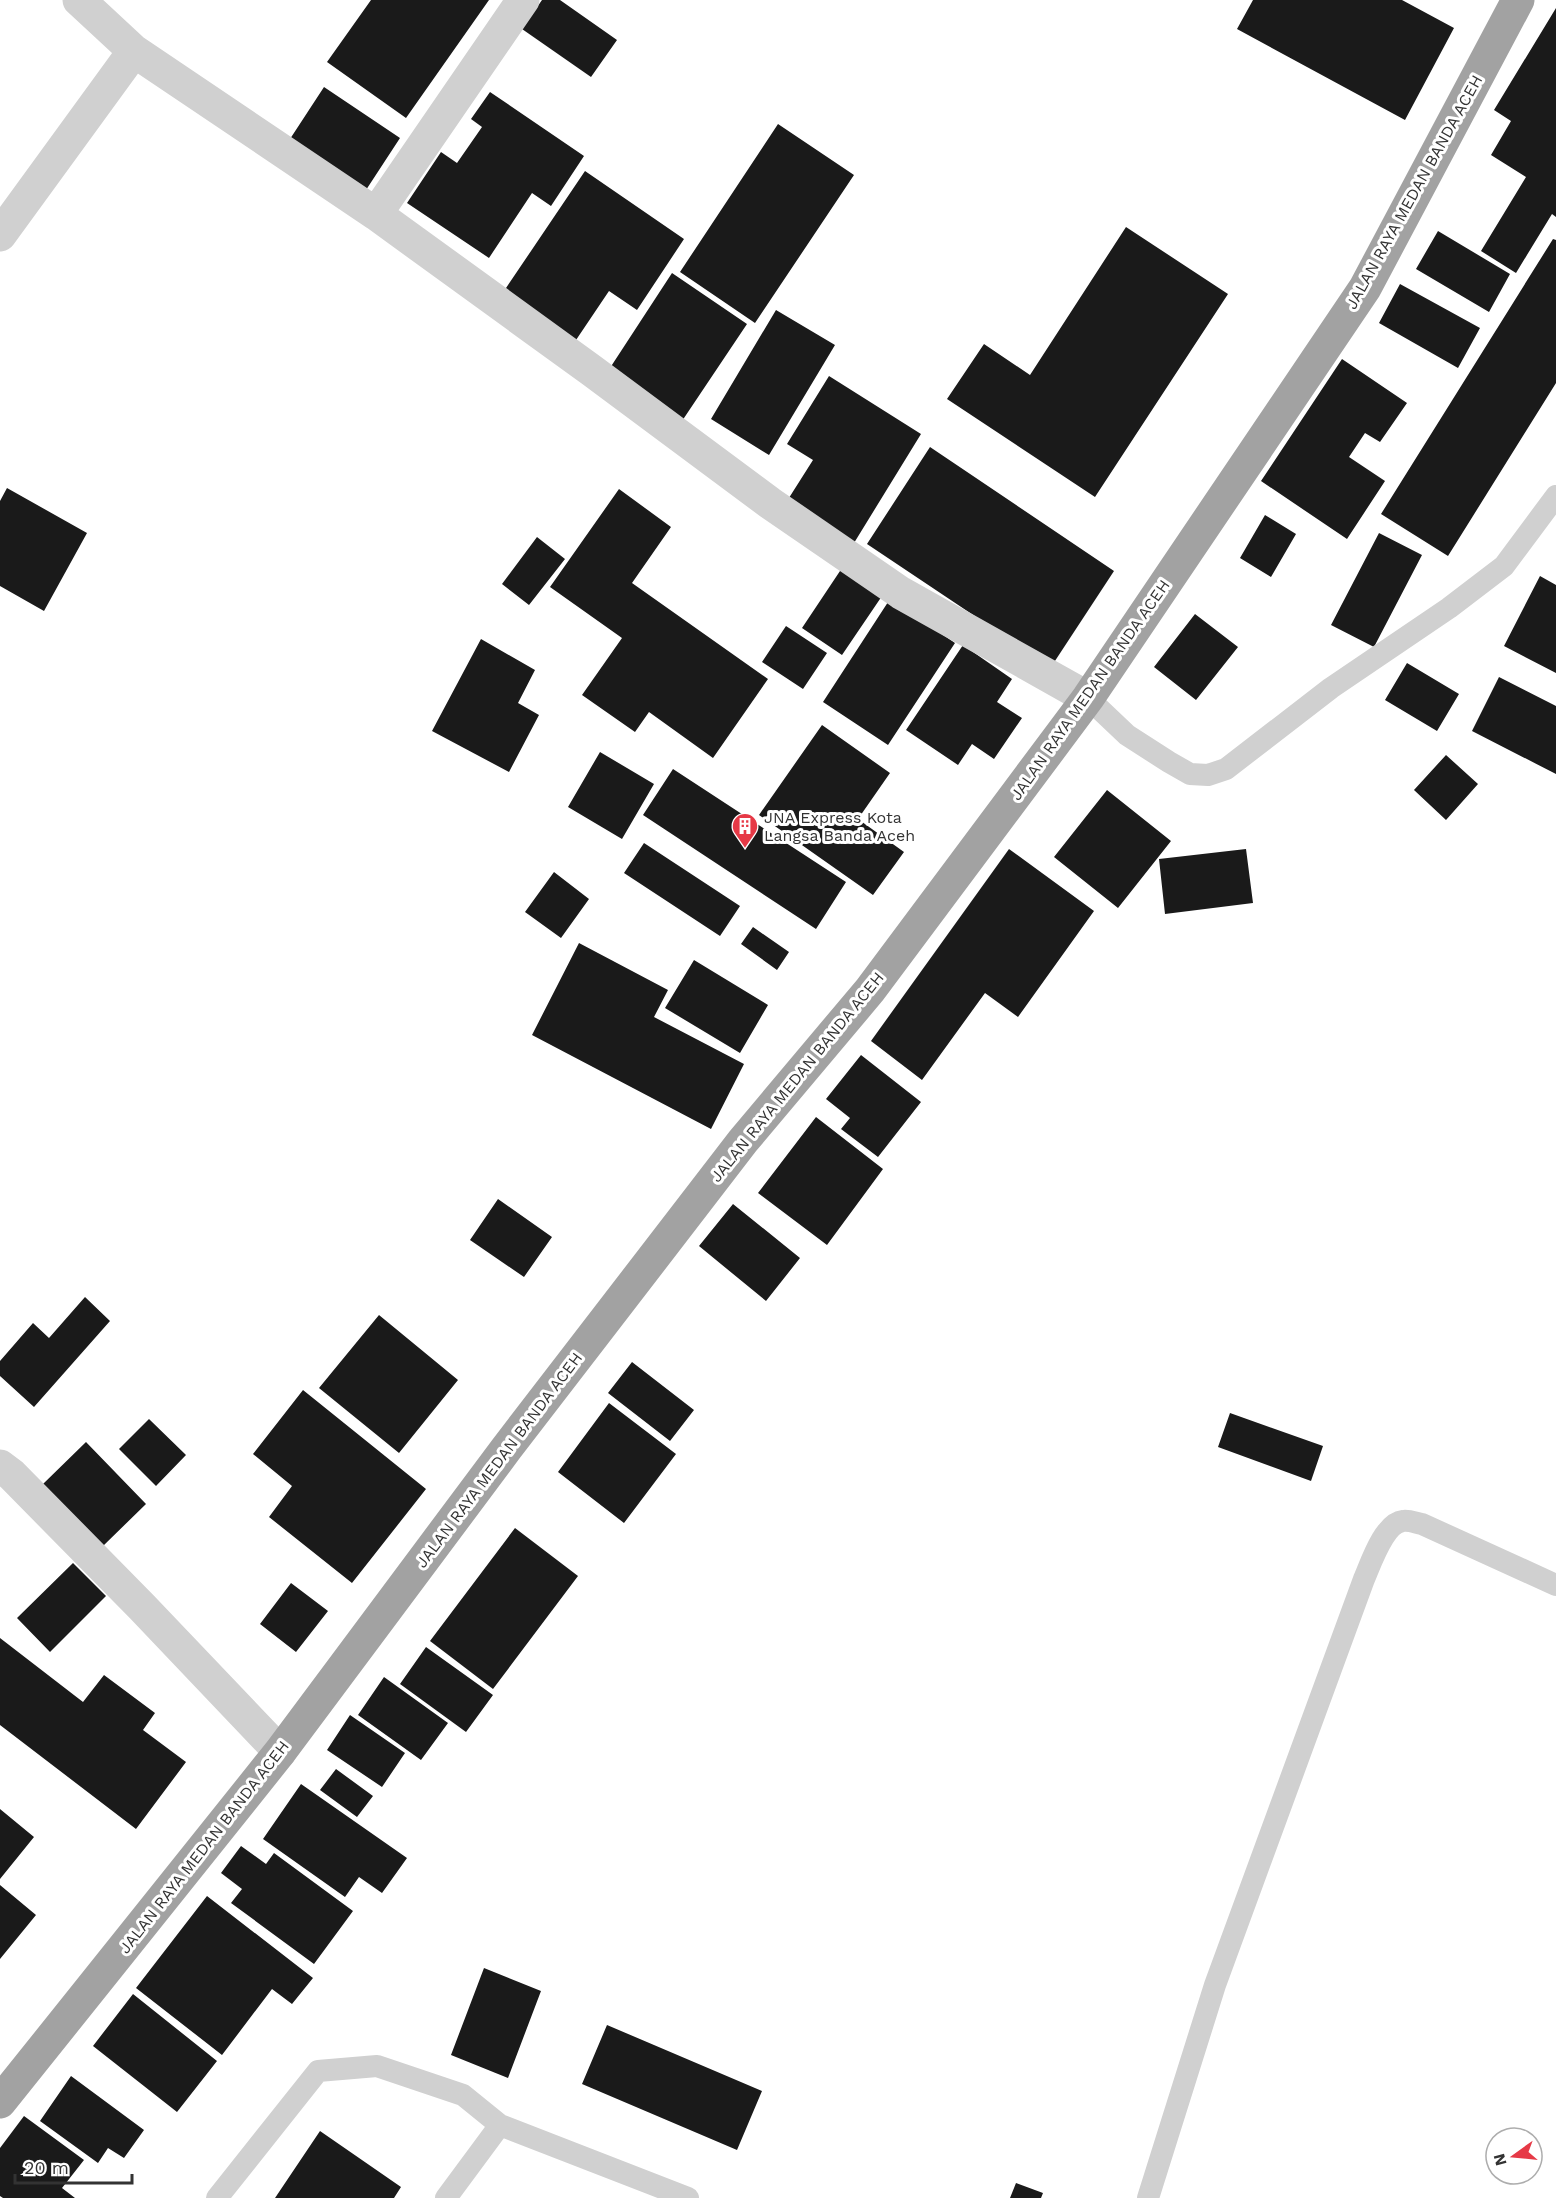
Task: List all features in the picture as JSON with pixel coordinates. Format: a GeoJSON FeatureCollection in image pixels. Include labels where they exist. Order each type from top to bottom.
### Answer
{"type":"FeatureCollection","features":[{"type":"Feature","properties":{"kind":"highway","name":"JALAN RAYA MEDAN BANDA ACEH"},"geometry":{"type":"LineString","coordinates":[[0,2102],[280,1752],[513,1440],[743,1141],[870,990],[1088,699],[1365,288],[1518,0]]}},
{"type":"Feature","properties":{"kind":"street"},"geometry":{"type":"LineString","coordinates":[[79,0],[134,51],[376,214],[770,503],[891,587],[1088,699]]}},
{"type":"Feature","properties":{"kind":"street"},"geometry":{"type":"LineString","coordinates":[[376,214],[523,0]]}},
{"type":"Feature","properties":{"kind":"street"},"geometry":{"type":"LineString","coordinates":[[0,235],[134,51]]}},
{"type":"Feature","properties":{"kind":"street"},"geometry":{"type":"LineString","coordinates":[[0,1466],[12,1475],[142,1607],[280,1752]]}},
{"type":"Feature","properties":{"kind":"lane"},"geometry":{"type":"LineString","coordinates":[[1088,699],[1127,735],[1190,774],[1208,775],[1226,769],[1330,688],[1449,608],[1504,566],[1556,496]]}},
{"type":"Feature","properties":{"kind":"lane"},"geometry":{"type":"LineString","coordinates":[[1148,2198],[1215,1985],[1364,1579],[1388,1530],[1395,1523],[1405,1520],[1422,1524],[1556,1585]]}},
{"type":"Feature","properties":{"kind":"lane"},"geometry":{"type":"LineString","coordinates":[[218,2198],[318,2071],[377,2066],[463,2095],[500,2125],[688,2198]]}},
{"type":"Feature","properties":{"kind":"lane"},"geometry":{"type":"LineString","coordinates":[[446,2198],[500,2125]]}},
{"type":"Feature","properties":{"kind":"building"},"geometry":{"type":"Polygon","coordinates":[[[371,0],[489,0],[406,118],[327,62],[371,0]]]}},
{"type":"Feature","properties":{"kind":"building"},"geometry":{"type":"Polygon","coordinates":[[[542,0],[560,0],[617,40],[591,77],[522,29],[542,0]]]}},
{"type":"Feature","properties":{"kind":"building"},"geometry":{"type":"Polygon","coordinates":[[[1253,0],[1402,0],[1454,28],[1405,120],[1237,29],[1253,0]]]}},
{"type":"Feature","properties":{"kind":"building"},"geometry":{"type":"Polygon","coordinates":[[[1556,8],[1556,217],[1552,214],[1516,273],[1481,251],[1526,177],[1491,155],[1511,121],[1494,110],[1556,8]]]}},
{"type":"Feature","properties":{"kind":"building"},"geometry":{"type":"Polygon","coordinates":[[[324,87],[400,138],[366,190],[290,139],[324,87]]]}},
{"type":"Feature","properties":{"kind":"building"},"geometry":{"type":"Polygon","coordinates":[[[490,92],[584,156],[551,206],[532,193],[489,258],[407,203],[441,152],[457,163],[482,127],[471,119],[490,92]]]}},
{"type":"Feature","properties":{"kind":"building"},"geometry":{"type":"Polygon","coordinates":[[[778,124],[854,175],[755,323],[680,272],[778,124]]]}},
{"type":"Feature","properties":{"kind":"building"},"geometry":{"type":"Polygon","coordinates":[[[585,171],[684,239],[637,310],[609,291],[576,340],[504,291],[585,171]]]}},
{"type":"Feature","properties":{"kind":"building"},"geometry":{"type":"Polygon","coordinates":[[[1126,227],[1228,294],[1095,497],[947,399],[984,344],[1030,375],[1126,227]]]}},
{"type":"Feature","properties":{"kind":"building"},"geometry":{"type":"Polygon","coordinates":[[[1438,231],[1510,274],[1489,312],[1416,269],[1438,231]]]}},
{"type":"Feature","properties":{"kind":"building"},"geometry":{"type":"Polygon","coordinates":[[[1553,239],[1556,240],[1556,383],[1448,556],[1381,514],[1553,239]]]}},
{"type":"Feature","properties":{"kind":"building"},"geometry":{"type":"Polygon","coordinates":[[[672,273],[747,324],[682,421],[608,371],[672,273]]]}},
{"type":"Feature","properties":{"kind":"building"},"geometry":{"type":"Polygon","coordinates":[[[1400,284],[1480,328],[1458,368],[1379,323],[1400,284]]]}},
{"type":"Feature","properties":{"kind":"building"},"geometry":{"type":"Polygon","coordinates":[[[776,310],[835,345],[769,455],[711,419],[776,310]]]}},
{"type":"Feature","properties":{"kind":"building"},"geometry":{"type":"Polygon","coordinates":[[[1342,359],[1407,403],[1380,442],[1365,433],[1349,457],[1385,481],[1347,539],[1261,481],[1342,359]]]}},
{"type":"Feature","properties":{"kind":"building"},"geometry":{"type":"Polygon","coordinates":[[[829,376],[921,434],[854,543],[787,501],[813,460],[787,444],[829,376]]]}},
{"type":"Feature","properties":{"kind":"building"},"geometry":{"type":"Polygon","coordinates":[[[930,447],[1114,571],[1051,667],[867,544],[930,447]]]}},
{"type":"Feature","properties":{"kind":"building"},"geometry":{"type":"Polygon","coordinates":[[[7,488],[87,533],[44,611],[0,586],[0,501],[7,488]]]}},
{"type":"Feature","properties":{"kind":"building"},"geometry":{"type":"Polygon","coordinates":[[[619,489],[671,527],[632,583],[768,679],[713,758],[649,712],[635,732],[582,695],[622,638],[550,587],[619,489]]]}},
{"type":"Feature","properties":{"kind":"building"},"geometry":{"type":"Polygon","coordinates":[[[1265,515],[1296,534],[1271,577],[1240,558],[1265,515]]]}},
{"type":"Feature","properties":{"kind":"building"},"geometry":{"type":"Polygon","coordinates":[[[1379,533],[1422,555],[1374,647],[1331,625],[1379,533]]]}},
{"type":"Feature","properties":{"kind":"building"},"geometry":{"type":"Polygon","coordinates":[[[537,537],[565,559],[529,605],[502,584],[537,537]]]}},
{"type":"Feature","properties":{"kind":"building"},"geometry":{"type":"Polygon","coordinates":[[[842,568],[882,596],[842,655],[802,628],[842,568]]]}},
{"type":"Feature","properties":{"kind":"building"},"geometry":{"type":"Polygon","coordinates":[[[1540,576],[1556,585],[1556,673],[1504,646],[1540,576]]]}},
{"type":"Feature","properties":{"kind":"building"},"geometry":{"type":"Polygon","coordinates":[[[890,599],[955,643],[888,745],[823,702],[890,599]]]}},
{"type":"Feature","properties":{"kind":"building"},"geometry":{"type":"Polygon","coordinates":[[[1195,614],[1238,647],[1196,700],[1154,667],[1195,614]]]}},
{"type":"Feature","properties":{"kind":"building"},"geometry":{"type":"Polygon","coordinates":[[[786,626],[827,653],[803,689],[762,662],[786,626]]]}},
{"type":"Feature","properties":{"kind":"building"},"geometry":{"type":"Polygon","coordinates":[[[481,639],[535,670],[518,703],[539,715],[509,772],[432,731],[481,639]]]}},
{"type":"Feature","properties":{"kind":"building"},"geometry":{"type":"Polygon","coordinates":[[[963,645],[1012,679],[997,702],[1022,718],[994,759],[972,744],[958,765],[906,730],[963,645]]]}},
{"type":"Feature","properties":{"kind":"building"},"geometry":{"type":"Polygon","coordinates":[[[1407,663],[1459,694],[1437,731],[1385,700],[1407,663]]]}},
{"type":"Feature","properties":{"kind":"building"},"geometry":{"type":"Polygon","coordinates":[[[1499,677],[1556,706],[1556,774],[1472,731],[1499,677]]]}},
{"type":"Feature","properties":{"kind":"building"},"geometry":{"type":"Polygon","coordinates":[[[822,725],[890,773],[858,819],[904,852],[873,895],[759,815],[822,725]]]}},
{"type":"Feature","properties":{"kind":"building"},"geometry":{"type":"Polygon","coordinates":[[[600,752],[654,784],[622,839],[568,807],[600,752]]]}},
{"type":"Feature","properties":{"kind":"building"},"geometry":{"type":"Polygon","coordinates":[[[1446,755],[1478,784],[1446,820],[1414,790],[1446,755]]]}},
{"type":"Feature","properties":{"kind":"building","name":"JNA Express Kota Langsa Banda Aceh"},"geometry":{"type":"Polygon","coordinates":[[[673,769],[846,882],[816,929],[643,815],[673,769]]]}},
{"type":"Feature","properties":{"kind":"building"},"geometry":{"type":"Polygon","coordinates":[[[1107,790],[1171,841],[1118,908],[1054,857],[1107,790]]]}},
{"type":"Feature","properties":{"kind":"building"},"geometry":{"type":"Polygon","coordinates":[[[644,843],[740,906],[720,936],[624,873],[644,843]]]}},
{"type":"Feature","properties":{"kind":"building"},"geometry":{"type":"Polygon","coordinates":[[[1009,849],[1094,911],[1018,1017],[985,993],[922,1080],[871,1041],[1009,849]]]}},
{"type":"Feature","properties":{"kind":"building"},"geometry":{"type":"Polygon","coordinates":[[[1246,849],[1253,903],[1165,914],[1159,859],[1246,849]]]}},
{"type":"Feature","properties":{"kind":"building"},"geometry":{"type":"Polygon","coordinates":[[[554,872],[589,899],[561,938],[525,912],[554,872]]]}},
{"type":"Feature","properties":{"kind":"building"},"geometry":{"type":"Polygon","coordinates":[[[753,927],[789,952],[777,970],[741,944],[753,927]]]}},
{"type":"Feature","properties":{"kind":"building"},"geometry":{"type":"Polygon","coordinates":[[[579,943],[668,990],[654,1017],[744,1064],[711,1129],[532,1035],[579,943]]]}},
{"type":"Feature","properties":{"kind":"building"},"geometry":{"type":"Polygon","coordinates":[[[694,960],[768,1005],[740,1053],[665,1008],[694,960]]]}},
{"type":"Feature","properties":{"kind":"building"},"geometry":{"type":"Polygon","coordinates":[[[861,1055],[921,1102],[878,1157],[841,1129],[850,1118],[826,1099],[861,1055]]]}},
{"type":"Feature","properties":{"kind":"building"},"geometry":{"type":"Polygon","coordinates":[[[816,1117],[883,1169],[827,1245],[758,1193],[816,1117]]]}},
{"type":"Feature","properties":{"kind":"building"},"geometry":{"type":"Polygon","coordinates":[[[498,1199],[552,1237],[524,1277],[470,1240],[498,1199]]]}},
{"type":"Feature","properties":{"kind":"building"},"geometry":{"type":"Polygon","coordinates":[[[733,1204],[800,1258],[766,1301],[699,1246],[733,1204]]]}},
{"type":"Feature","properties":{"kind":"building"},"geometry":{"type":"Polygon","coordinates":[[[85,1297],[110,1321],[34,1407],[0,1376],[0,1361],[33,1323],[49,1338],[85,1297]]]}},
{"type":"Feature","properties":{"kind":"building"},"geometry":{"type":"Polygon","coordinates":[[[379,1315],[458,1380],[399,1453],[319,1388],[379,1315]]]}},
{"type":"Feature","properties":{"kind":"building"},"geometry":{"type":"Polygon","coordinates":[[[632,1362],[694,1410],[670,1441],[608,1393],[632,1362]]]}},
{"type":"Feature","properties":{"kind":"building"},"geometry":{"type":"Polygon","coordinates":[[[303,1390],[426,1489],[352,1583],[269,1517],[292,1486],[253,1454],[303,1390]]]}},
{"type":"Feature","properties":{"kind":"building"},"geometry":{"type":"Polygon","coordinates":[[[609,1403],[676,1454],[624,1523],[558,1472],[609,1403]]]}},
{"type":"Feature","properties":{"kind":"building"},"geometry":{"type":"Polygon","coordinates":[[[1230,1413],[1323,1446],[1311,1481],[1218,1447],[1230,1413]]]}},
{"type":"Feature","properties":{"kind":"building"},"geometry":{"type":"Polygon","coordinates":[[[149,1419],[186,1455],[156,1486],[119,1449],[149,1419]]]}},
{"type":"Feature","properties":{"kind":"building"},"geometry":{"type":"Polygon","coordinates":[[[86,1442],[146,1504],[103,1546],[43,1484],[86,1442]]]}},
{"type":"Feature","properties":{"kind":"building"},"geometry":{"type":"Polygon","coordinates":[[[515,1528],[578,1576],[493,1689],[430,1641],[515,1528]]]}},
{"type":"Feature","properties":{"kind":"building"},"geometry":{"type":"Polygon","coordinates":[[[73,1563],[106,1596],[50,1652],[17,1618],[73,1563]]]}},
{"type":"Feature","properties":{"kind":"building"},"geometry":{"type":"Polygon","coordinates":[[[291,1583],[328,1611],[296,1652],[260,1624],[291,1583]]]}},
{"type":"Feature","properties":{"kind":"building"},"geometry":{"type":"Polygon","coordinates":[[[0,1638],[83,1702],[104,1675],[155,1713],[143,1730],[186,1762],[136,1829],[0,1725],[0,1638]]]}},
{"type":"Feature","properties":{"kind":"building"},"geometry":{"type":"Polygon","coordinates":[[[426,1647],[493,1695],[466,1732],[400,1684],[426,1647]]]}},
{"type":"Feature","properties":{"kind":"building"},"geometry":{"type":"Polygon","coordinates":[[[384,1677],[448,1723],[421,1760],[358,1715],[384,1677]]]}},
{"type":"Feature","properties":{"kind":"building"},"geometry":{"type":"Polygon","coordinates":[[[350,1715],[405,1753],[382,1787],[327,1750],[350,1715]]]}},
{"type":"Feature","properties":{"kind":"building"},"geometry":{"type":"Polygon","coordinates":[[[336,1769],[373,1796],[357,1817],[320,1790],[336,1769]]]}},
{"type":"Feature","properties":{"kind":"building"},"geometry":{"type":"Polygon","coordinates":[[[301,1784],[407,1858],[382,1893],[359,1877],[345,1897],[263,1839],[301,1784]]]}},
{"type":"Feature","properties":{"kind":"building"},"geometry":{"type":"Polygon","coordinates":[[[0,1809],[34,1837],[0,1879],[0,1809]]]}},
{"type":"Feature","properties":{"kind":"building"},"geometry":{"type":"Polygon","coordinates":[[[241,1846],[266,1864],[274,1853],[353,1911],[314,1964],[231,1903],[242,1889],[221,1873],[241,1846]]]}},
{"type":"Feature","properties":{"kind":"building"},"geometry":{"type":"Polygon","coordinates":[[[0,1885],[36,1915],[0,1959],[0,1885]]]}},
{"type":"Feature","properties":{"kind":"building"},"geometry":{"type":"Polygon","coordinates":[[[207,1896],[313,1978],[292,2004],[272,1989],[222,2055],[136,1988],[207,1896]]]}},
{"type":"Feature","properties":{"kind":"building"},"geometry":{"type":"Polygon","coordinates":[[[484,1968],[541,1991],[508,2078],[451,2055],[484,1968]]]}},
{"type":"Feature","properties":{"kind":"building"},"geometry":{"type":"Polygon","coordinates":[[[133,1994],[217,2061],[177,2112],[93,2046],[133,1994]]]}},
{"type":"Feature","properties":{"kind":"building"},"geometry":{"type":"Polygon","coordinates":[[[607,2025],[762,2091],[737,2150],[582,2084],[607,2025]]]}},
{"type":"Feature","properties":{"kind":"building"},"geometry":{"type":"Polygon","coordinates":[[[71,2076],[144,2130],[124,2158],[108,2148],[98,2163],[40,2121],[71,2076]]]}},
{"type":"Feature","properties":{"kind":"building"},"geometry":{"type":"Polygon","coordinates":[[[24,2116],[84,2160],[62,2188],[75,2198],[3,2198],[0,2196],[0,2148],[24,2116]]]}},
{"type":"Feature","properties":{"kind":"building"},"geometry":{"type":"Polygon","coordinates":[[[320,2131],[401,2187],[394,2198],[275,2198],[320,2131]]]}},
{"type":"Feature","properties":{"kind":"building"},"geometry":{"type":"Polygon","coordinates":[[[1016,2183],[1043,2193],[1041,2198],[1010,2198],[1016,2183]]]}},
{"type":"Feature","properties":{"kind":"place","name":"JNA Express Kota Langsa Banda Aceh"},"geometry":{"type":"Point","coordinates":[745,849]}}]}
